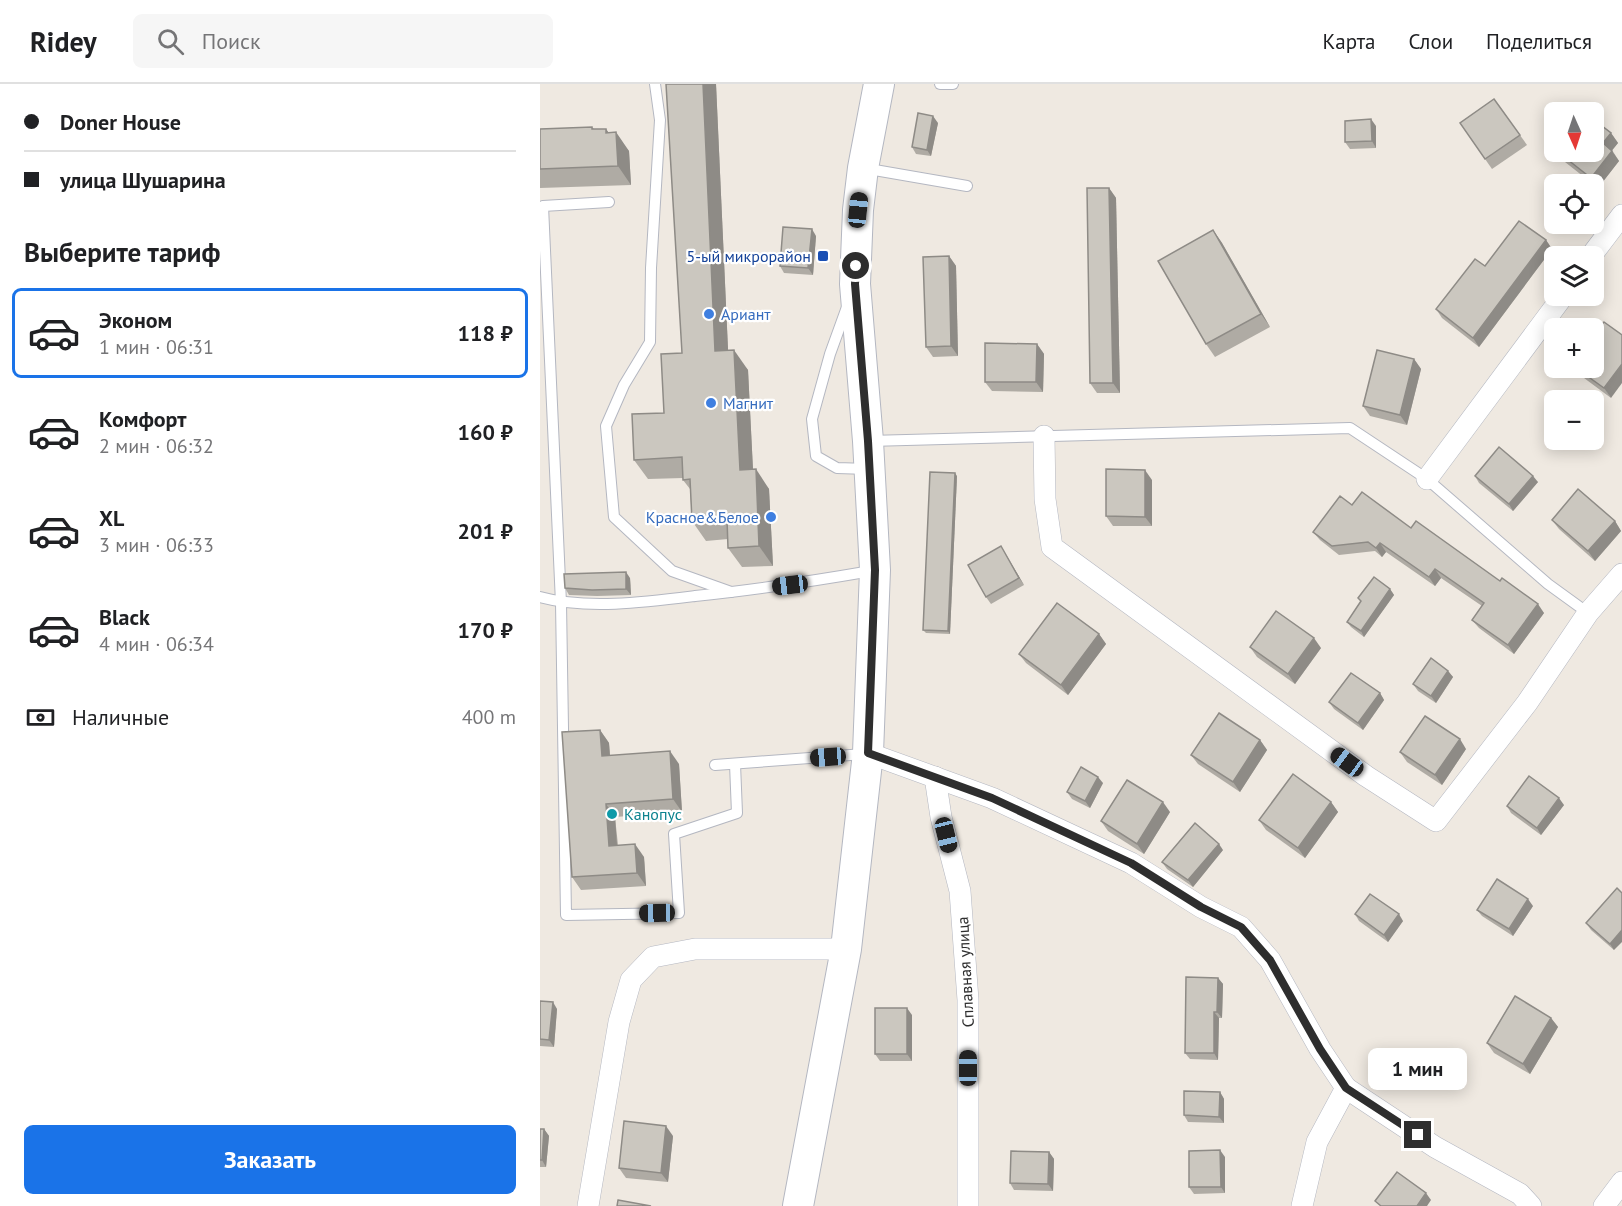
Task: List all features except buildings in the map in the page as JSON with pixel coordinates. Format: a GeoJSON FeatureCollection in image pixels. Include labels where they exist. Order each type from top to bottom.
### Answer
{"type":"FeatureCollection","features":[{"type":"Feature","properties":{"kind":"main road"},"geometry":{"type":"LineString","coordinates":[[798,1206],[846,949],[868,753],[875,570],[869,455],[855,284],[862,168],[879,84]]}},
{"type":"Feature","properties":{"kind":"street"},"geometry":{"type":"LineString","coordinates":[[1599,246],[1622,215]]}},
{"type":"Feature","properties":{"kind":"street"},"geometry":{"type":"LineString","coordinates":[[1427,479],[1556,306]]}},
{"type":"Feature","properties":{"kind":"street"},"geometry":{"type":"LineString","coordinates":[[1044,436],[1045,499],[1052,547],[1366,776],[1436,821],[1527,703],[1588,613],[1622,574]]}},
{"type":"Feature","properties":{"kind":"street"},"geometry":{"type":"LineString","coordinates":[[868,753],[992,798],[1131,863],[1201,907],[1241,927],[1270,960],[1320,1049],[1346,1088],[1435,1147],[1520,1194],[1531,1206]]}},
{"type":"Feature","properties":{"kind":"street","name":"Сплавная улица"},"geometry":{"type":"LineString","coordinates":[[935,777],[960,891],[968,1000],[969,1206]]}},
{"type":"Feature","properties":{"kind":"street"},"geometry":{"type":"LineString","coordinates":[[588,1206],[619,1022],[631,980],[653,957],[695,949],[846,949]]}},
{"type":"Feature","properties":{"kind":"street"},"geometry":{"type":"LineString","coordinates":[[1302,1206],[1317,1143],[1346,1088]]}},
{"type":"Feature","properties":{"kind":"street"},"geometry":{"type":"LineString","coordinates":[[1604,1206],[1622,1182]]}},
{"type":"Feature","properties":{"kind":"lane"},"geometry":{"type":"LineString","coordinates":[[655,84],[660,120],[651,268],[650,342],[624,385],[606,426],[614,517],[672,571],[731,592]]}},
{"type":"Feature","properties":{"kind":"lane"},"geometry":{"type":"LineString","coordinates":[[940,84],[953,84]]}},
{"type":"Feature","properties":{"kind":"lane"},"geometry":{"type":"LineString","coordinates":[[862,168],[967,186]]}},
{"type":"Feature","properties":{"kind":"lane"},"geometry":{"type":"LineString","coordinates":[[609,202],[543,206],[561,603],[566,915],[679,913],[675,834],[737,813],[735,764]]}},
{"type":"Feature","properties":{"kind":"lane"},"geometry":{"type":"LineString","coordinates":[[855,284],[830,354],[812,418],[816,456],[837,468],[869,455],[1044,436],[1350,428],[1427,479],[1548,584],[1588,613]]}},
{"type":"Feature","properties":{"kind":"lane"},"geometry":{"type":"LineString","coordinates":[[540,597],[561,603],[646,602],[801,584],[875,570]]}},
{"type":"Feature","properties":{"kind":"lane"},"geometry":{"type":"LineString","coordinates":[[715,765],[868,753]]}},
{"type":"Feature","properties":{"kind":"place","name":"5-ый микрорайон"},"geometry":{"type":"Point","coordinates":[823,256]}},
{"type":"Feature","properties":{"kind":"place","name":"Ариант"},"geometry":{"type":"Point","coordinates":[709,314]}},
{"type":"Feature","properties":{"kind":"place","name":"Магнит"},"geometry":{"type":"Point","coordinates":[711,403]}},
{"type":"Feature","properties":{"kind":"place","name":"Красное&Белое"},"geometry":{"type":"Point","coordinates":[771,517]}},
{"type":"Feature","properties":{"kind":"place","name":"Канопус"},"geometry":{"type":"Point","coordinates":[612,814]}},
{"type":"Feature","properties":{"kind":"route"},"geometry":{"type":"LineString","coordinates":[[856,266],[855,284],[868,441],[875,570],[868,753],[992,798],[1131,863],[1201,907],[1241,927],[1270,960],[1320,1049],[1346,1088],[1418,1135]]}}]}
